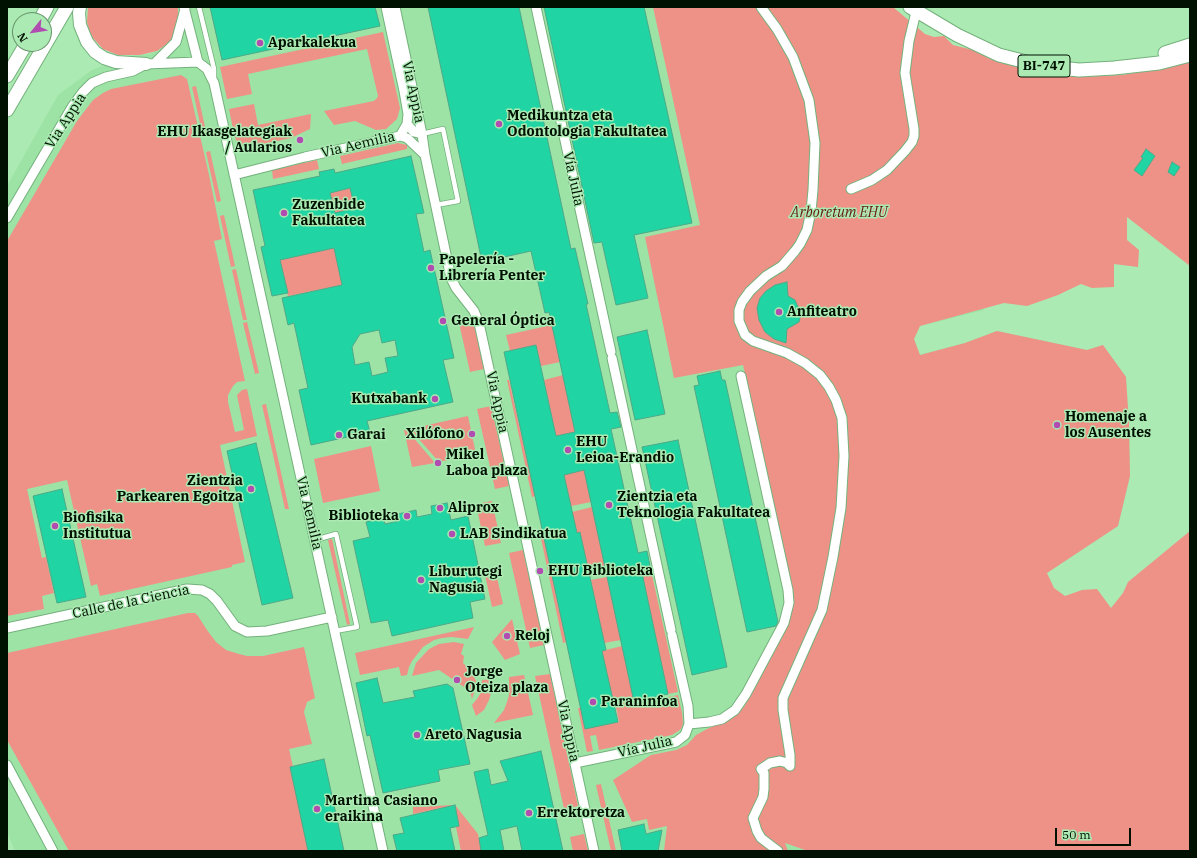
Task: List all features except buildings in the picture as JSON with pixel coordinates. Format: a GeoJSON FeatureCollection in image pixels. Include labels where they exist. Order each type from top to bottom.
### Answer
{"type":"FeatureCollection","features":[{"type":"Feature","properties":{"kind":"main road"},"geometry":{"type":"LineString","coordinates":[[7,110],[67,7]]}},
{"type":"Feature","properties":{"kind":"main road"},"geometry":{"type":"LineString","coordinates":[[80,7],[80,25],[87,42],[95,52],[104,58],[116,62],[151,63]]}},
{"type":"Feature","properties":{"kind":"main road","name":"BI-747"},"geometry":{"type":"LineString","coordinates":[[917,9],[999,46],[1046,58],[1081,61],[1116,61],[1160,55],[1190,45]]}},
{"type":"Feature","properties":{"kind":"main road","name":"BI-747"},"geometry":{"type":"LineString","coordinates":[[917,9],[956,36],[999,55],[1042,66],[1079,70],[1114,68],[1159,63],[1190,55]]}},
{"type":"Feature","properties":{"kind":"main road"},"geometry":{"type":"LineString","coordinates":[[7,76],[21,52]]}},
{"type":"Feature","properties":{"kind":"street","name":"Via Aemilia"},"geometry":{"type":"LineString","coordinates":[[234,175],[400,136],[407,124],[408,114],[386,7]]}},
{"type":"Feature","properties":{"kind":"street","name":"Via Appia"},"geometry":{"type":"LineString","coordinates":[[395,7],[422,134],[424,155],[451,278],[456,288],[474,311],[479,323],[594,851]]}},
{"type":"Feature","properties":{"kind":"street","name":"Vía Julia"},"geometry":{"type":"LineString","coordinates":[[536,7],[688,706],[688,724],[685,735],[676,742],[574,763]]}},
{"type":"Feature","properties":{"kind":"street"},"geometry":{"type":"LineString","coordinates":[[761,7],[777,29],[793,57],[809,100],[815,143],[813,190],[811,211],[806,230],[800,244],[782,266],[766,276],[750,291],[742,302],[739,310],[740,321],[746,335],[754,341],[787,353],[805,363],[820,374],[836,400],[840,410],[843,427],[844,456],[841,508],[822,610],[783,698],[783,710],[790,755],[790,766],[787,763],[780,761],[770,763],[761,769],[764,773],[765,780],[763,793],[753,818],[757,832],[761,838],[778,851]]}},
{"type":"Feature","properties":{"kind":"street"},"geometry":{"type":"LineString","coordinates":[[151,63],[176,42],[184,8]]}},
{"type":"Feature","properties":{"kind":"street","name":"Via Aemilia"},"geometry":{"type":"LineString","coordinates":[[184,8],[198,62],[207,69],[214,83],[383,851]]}},
{"type":"Feature","properties":{"kind":"street"},"geometry":{"type":"LineString","coordinates":[[850,189],[872,180],[887,170],[906,152],[914,136],[905,73],[907,50],[917,9]]}},
{"type":"Feature","properties":{"kind":"street"},"geometry":{"type":"LineString","coordinates":[[151,63],[168,64],[198,62]]}},
{"type":"Feature","properties":{"kind":"street","name":"Via Appia"},"geometry":{"type":"LineString","coordinates":[[7,218],[69,112],[83,92],[92,83],[106,77],[133,70],[151,63]]}},
{"type":"Feature","properties":{"kind":"street"},"geometry":{"type":"LineString","coordinates":[[407,124],[414,132],[422,134]]}},
{"type":"Feature","properties":{"kind":"street"},"geometry":{"type":"LineString","coordinates":[[400,136],[408,138],[424,155]]}},
{"type":"Feature","properties":{"kind":"street"},"geometry":{"type":"LineString","coordinates":[[688,724],[722,719],[735,710],[746,694],[784,623],[789,603],[788,590],[741,376]]}},
{"type":"Feature","properties":{"kind":"street","name":"Calle de la Ciencia"},"geometry":{"type":"LineString","coordinates":[[7,628],[187,589],[202,590],[210,594],[217,601],[235,626],[248,632],[267,631],[332,617]]}},
{"type":"Feature","properties":{"kind":"street"},"geometry":{"type":"LineString","coordinates":[[7,765],[53,851]]}},
{"type":"Feature","properties":{"kind":"lane"},"geometry":{"type":"LineString","coordinates":[[199,7],[214,69],[214,83]]}},
{"type":"Feature","properties":{"kind":"lane"},"geometry":{"type":"LineString","coordinates":[[422,134],[443,129],[458,201],[436,205]]}},
{"type":"Feature","properties":{"kind":"lane"},"geometry":{"type":"LineString","coordinates":[[314,540],[336,534],[357,627],[335,631]]}},
{"type":"Feature","properties":{"kind":"shaded area","name":"EHU Leioa-Erandio"},"geometry":{"type":"Polygon","coordinates":[[[178,7],[893,7],[984,310],[920,326],[914,339],[919,355],[965,343],[997,331],[1087,350],[1103,345],[1126,377],[1130,476],[1118,526],[1047,573],[806,849],[808,851],[15,851],[7,832],[7,186],[58,95],[92,70],[127,56],[149,54],[157,51],[179,14],[178,7]]]}},
{"type":"Feature","properties":{"kind":"green space"},"geometry":{"type":"Polygon","coordinates":[[[88,7],[178,7],[178,22],[176,31],[171,41],[157,51],[140,55],[118,55],[103,49],[93,38],[87,22],[88,7]]]}},
{"type":"Feature","properties":{"kind":"green space","name":"Arboretum EHU"},"geometry":{"type":"Polygon","coordinates":[[[653,7],[893,7],[925,34],[934,37],[944,36],[953,45],[973,50],[990,59],[1056,74],[1079,77],[1122,75],[1164,68],[1190,60],[1190,266],[1127,217],[1127,240],[1139,250],[1138,267],[1114,264],[1114,287],[1092,288],[1081,284],[1058,295],[1027,306],[1004,303],[920,326],[914,339],[920,355],[965,343],[997,331],[1087,350],[1103,345],[1126,377],[1130,476],[1118,526],[1047,573],[1054,588],[1065,596],[1082,590],[1097,589],[1111,608],[1123,593],[1128,582],[1190,531],[1190,851],[808,851],[785,843],[788,851],[664,851],[667,826],[649,830],[647,819],[632,822],[613,780],[651,755],[676,750],[687,745],[696,735],[729,719],[744,707],[788,624],[794,596],[743,365],[674,378],[645,237],[700,225],[653,7]]]}},
{"type":"Feature","properties":{"kind":"green space"},"geometry":{"type":"Polygon","coordinates":[[[383,32],[400,108],[397,119],[386,129],[376,130],[355,121],[334,125],[324,111],[374,101],[377,98],[378,96],[367,49],[248,74],[252,94],[227,99],[220,67],[383,32]]]}},
{"type":"Feature","properties":{"kind":"green space"},"geometry":{"type":"Polygon","coordinates":[[[181,75],[187,79],[209,175],[222,239],[214,241],[245,381],[237,382],[233,386],[228,395],[228,402],[235,432],[244,430],[237,395],[242,390],[247,389],[257,436],[220,445],[245,562],[232,565],[232,567],[100,596],[97,584],[91,586],[67,480],[27,489],[42,558],[46,557],[54,593],[42,596],[44,609],[7,616],[7,241],[77,121],[93,100],[111,89],[181,75]]]}},
{"type":"Feature","properties":{"kind":"green space"},"geometry":{"type":"Polygon","coordinates":[[[196,86],[207,136],[203,137],[192,87],[196,86]]]}},
{"type":"Feature","properties":{"kind":"green space"},"geometry":{"type":"Polygon","coordinates":[[[254,104],[258,125],[311,114],[310,129],[291,138],[250,147],[242,146],[236,140],[229,109],[254,104]]]}},
{"type":"Feature","properties":{"kind":"green space"},"geometry":{"type":"Polygon","coordinates":[[[398,143],[407,145],[407,149],[342,164],[340,156],[398,143]]]}},
{"type":"Feature","properties":{"kind":"green space"},"geometry":{"type":"Polygon","coordinates":[[[210,151],[221,201],[217,202],[206,152],[210,151]]]}},
{"type":"Feature","properties":{"kind":"green space"},"geometry":{"type":"Polygon","coordinates":[[[317,160],[319,169],[273,179],[272,170],[317,160]]]}},
{"type":"Feature","properties":{"kind":"green space"},"geometry":{"type":"Polygon","coordinates":[[[350,188],[355,208],[335,213],[330,193],[350,188]]]}},
{"type":"Feature","properties":{"kind":"green space"},"geometry":{"type":"Polygon","coordinates":[[[224,215],[235,266],[231,267],[220,216],[224,215]]]}},
{"type":"Feature","properties":{"kind":"green space"},"geometry":{"type":"Polygon","coordinates":[[[334,248],[342,285],[288,296],[280,260],[334,248]]]}},
{"type":"Feature","properties":{"kind":"green space"},"geometry":{"type":"Polygon","coordinates":[[[236,269],[247,320],[243,320],[232,270],[236,269]]]}},
{"type":"Feature","properties":{"kind":"green space"},"geometry":{"type":"Polygon","coordinates":[[[473,320],[484,369],[470,372],[459,323],[473,320]]]}},
{"type":"Feature","properties":{"kind":"green space"},"geometry":{"type":"Polygon","coordinates":[[[247,322],[259,373],[255,374],[243,323],[247,322]]]}},
{"type":"Feature","properties":{"kind":"green space"},"geometry":{"type":"Polygon","coordinates":[[[552,325],[560,362],[541,366],[536,345],[510,351],[506,335],[552,325]]]}},
{"type":"Feature","properties":{"kind":"green space"},"geometry":{"type":"Polygon","coordinates":[[[563,375],[575,432],[556,436],[544,380],[563,375]]]}},
{"type":"Feature","properties":{"kind":"green space"},"geometry":{"type":"Polygon","coordinates":[[[507,380],[509,380],[535,496],[532,497],[507,380]]]}},
{"type":"Feature","properties":{"kind":"green space"},"geometry":{"type":"Polygon","coordinates":[[[266,404],[289,509],[285,509],[262,405],[266,404]]]}},
{"type":"Feature","properties":{"kind":"green space"},"geometry":{"type":"Polygon","coordinates":[[[491,406],[509,486],[495,489],[477,409],[491,406]]]}},
{"type":"Feature","properties":{"kind":"green space"},"geometry":{"type":"Polygon","coordinates":[[[468,416],[476,454],[439,462],[410,429],[468,416]]]}},
{"type":"Feature","properties":{"kind":"green space"},"geometry":{"type":"Polygon","coordinates":[[[404,430],[407,430],[435,463],[412,467],[404,430]]]}},
{"type":"Feature","properties":{"kind":"green space"},"geometry":{"type":"Polygon","coordinates":[[[577,438],[591,502],[571,506],[564,475],[577,438]]]}},
{"type":"Feature","properties":{"kind":"green space"},"geometry":{"type":"Polygon","coordinates":[[[371,446],[380,491],[323,503],[314,459],[371,446]]]}},
{"type":"Feature","properties":{"kind":"green space"},"geometry":{"type":"Polygon","coordinates":[[[492,501],[501,543],[485,546],[476,504],[492,501]]]}},
{"type":"Feature","properties":{"kind":"green space"},"geometry":{"type":"Polygon","coordinates":[[[592,507],[606,571],[589,574],[580,532],[577,533],[572,512],[592,507]]]}},
{"type":"Feature","properties":{"kind":"green space"},"geometry":{"type":"Polygon","coordinates":[[[542,528],[566,642],[563,643],[539,529],[542,528]]]}},
{"type":"Feature","properties":{"kind":"green space"},"geometry":{"type":"Polygon","coordinates":[[[332,539],[350,624],[347,625],[328,540],[332,539]]]}},
{"type":"Feature","properties":{"kind":"green space"},"geometry":{"type":"Polygon","coordinates":[[[523,550],[544,645],[530,648],[509,553],[523,550]]]}},
{"type":"Feature","properties":{"kind":"green space"},"geometry":{"type":"Polygon","coordinates":[[[650,566],[678,692],[668,694],[641,568],[650,566]]]}},
{"type":"Feature","properties":{"kind":"green space"},"geometry":{"type":"Polygon","coordinates":[[[496,573],[503,604],[492,607],[485,575],[496,573]]]}},
{"type":"Feature","properties":{"kind":"green space"},"geometry":{"type":"Polygon","coordinates":[[[607,577],[621,640],[604,643],[591,580],[607,577]]]}},
{"type":"Feature","properties":{"kind":"green space"},"geometry":{"type":"Polygon","coordinates":[[[188,613],[195,613],[198,616],[216,642],[226,650],[239,654],[247,656],[263,656],[304,647],[315,698],[307,702],[304,712],[312,744],[289,749],[312,851],[69,851],[7,740],[7,653],[188,613]]]}},
{"type":"Feature","properties":{"kind":"green space"},"geometry":{"type":"Polygon","coordinates":[[[512,619],[520,654],[505,660],[492,642],[512,619]]]}},
{"type":"Feature","properties":{"kind":"green space"},"geometry":{"type":"Polygon","coordinates":[[[474,627],[468,639],[452,637],[442,638],[434,640],[423,647],[412,661],[407,675],[401,676],[399,667],[360,675],[355,653],[474,627]]]}},
{"type":"Feature","properties":{"kind":"green space"},"geometry":{"type":"Polygon","coordinates":[[[454,642],[464,644],[461,654],[464,656],[463,663],[471,671],[476,681],[472,699],[470,691],[439,670],[412,676],[416,663],[429,649],[439,644],[454,642]]]}},
{"type":"Feature","properties":{"kind":"green space"},"geometry":{"type":"Polygon","coordinates":[[[622,646],[634,701],[647,699],[650,707],[654,706],[653,701],[678,695],[682,713],[682,727],[672,735],[599,750],[596,735],[590,736],[593,751],[587,752],[578,708],[581,708],[585,729],[619,722],[602,651],[622,646]]]}},
{"type":"Feature","properties":{"kind":"green space"},"geometry":{"type":"Polygon","coordinates":[[[550,674],[578,806],[564,809],[535,676],[550,674]]]}},
{"type":"Feature","properties":{"kind":"green space"},"geometry":{"type":"Polygon","coordinates":[[[524,675],[533,715],[494,723],[504,710],[507,702],[509,695],[509,677],[524,675]]]}},
{"type":"Feature","properties":{"kind":"green space"},"geometry":{"type":"Polygon","coordinates":[[[492,679],[492,689],[489,700],[484,710],[476,716],[472,705],[480,694],[482,680],[492,679]]]}},
{"type":"Feature","properties":{"kind":"green space"},"geometry":{"type":"Polygon","coordinates":[[[601,784],[616,851],[611,851],[596,785],[601,784]]]}},
{"type":"Feature","properties":{"kind":"green space"},"geometry":{"type":"Polygon","coordinates":[[[455,805],[478,834],[481,851],[461,851],[456,827],[459,826],[455,805]]]}},
{"type":"Feature","properties":{"kind":"green space"},"geometry":{"type":"Polygon","coordinates":[[[455,805],[413,814],[413,807],[455,805]]]}},
{"type":"Feature","properties":{"kind":"green space"},"geometry":{"type":"Polygon","coordinates":[[[584,834],[588,851],[573,851],[570,837],[584,834]]]}},
{"type":"Feature","properties":{"kind":"place","name":"Aparkalekua"},"geometry":{"type":"Point","coordinates":[260,43]}},
{"type":"Feature","properties":{"kind":"place","name":"Medikuntza eta Odontologia Fakultatea"},"geometry":{"type":"Point","coordinates":[499,124]}},
{"type":"Feature","properties":{"kind":"place","name":"EHU Ikasgelategiak / Aularios"},"geometry":{"type":"Point","coordinates":[300,140]}},
{"type":"Feature","properties":{"kind":"place","name":"Zuzenbide Fakultatea"},"geometry":{"type":"Point","coordinates":[284,213]}},
{"type":"Feature","properties":{"kind":"place","name":"Papelería - Librería Penter"},"geometry":{"type":"Point","coordinates":[431,268]}},
{"type":"Feature","properties":{"kind":"place","name":"Anfiteatro"},"geometry":{"type":"Point","coordinates":[779,312]}},
{"type":"Feature","properties":{"kind":"place","name":"General Óptica"},"geometry":{"type":"Point","coordinates":[443,321]}},
{"type":"Feature","properties":{"kind":"place","name":"Kutxabank"},"geometry":{"type":"Point","coordinates":[435,399]}},
{"type":"Feature","properties":{"kind":"place","name":"Homenaje a los Ausentes"},"geometry":{"type":"Point","coordinates":[1057,425]}},
{"type":"Feature","properties":{"kind":"place","name":"Xilófono"},"geometry":{"type":"Point","coordinates":[472,434]}},
{"type":"Feature","properties":{"kind":"place","name":"Garai"},"geometry":{"type":"Point","coordinates":[339,435]}},
{"type":"Feature","properties":{"kind":"place","name":"EHU Leioa-Erandio"},"geometry":{"type":"Point","coordinates":[568,450]}},
{"type":"Feature","properties":{"kind":"place","name":"Mikel Laboa plaza"},"geometry":{"type":"Point","coordinates":[438,463]}},
{"type":"Feature","properties":{"kind":"place","name":"Zientzia Parkearen Egoitza"},"geometry":{"type":"Point","coordinates":[251,489]}},
{"type":"Feature","properties":{"kind":"place","name":"Zientzia eta Teknologia Fakultatea"},"geometry":{"type":"Point","coordinates":[609,505]}},
{"type":"Feature","properties":{"kind":"place","name":"Aliprox"},"geometry":{"type":"Point","coordinates":[440,508]}},
{"type":"Feature","properties":{"kind":"place","name":"Biblioteka"},"geometry":{"type":"Point","coordinates":[407,516]}},
{"type":"Feature","properties":{"kind":"place","name":"Biofisika Institutua"},"geometry":{"type":"Point","coordinates":[55,526]}},
{"type":"Feature","properties":{"kind":"place","name":"LAB Sindikatua"},"geometry":{"type":"Point","coordinates":[452,534]}},
{"type":"Feature","properties":{"kind":"place","name":"EHU Biblioteka"},"geometry":{"type":"Point","coordinates":[540,571]}},
{"type":"Feature","properties":{"kind":"place","name":"Liburutegi Nagusia"},"geometry":{"type":"Point","coordinates":[421,580]}},
{"type":"Feature","properties":{"kind":"place","name":"Reloj"},"geometry":{"type":"Point","coordinates":[507,636]}},
{"type":"Feature","properties":{"kind":"place","name":"Jorge Oteiza plaza"},"geometry":{"type":"Point","coordinates":[457,680]}},
{"type":"Feature","properties":{"kind":"place","name":"Paraninfoa"},"geometry":{"type":"Point","coordinates":[593,702]}},
{"type":"Feature","properties":{"kind":"place","name":"Areto Nagusia"},"geometry":{"type":"Point","coordinates":[417,735]}},
{"type":"Feature","properties":{"kind":"place","name":"Martina Casiano eraikina"},"geometry":{"type":"Point","coordinates":[317,809]}},
{"type":"Feature","properties":{"kind":"place","name":"Errektoretza"},"geometry":{"type":"Point","coordinates":[529,813]}}]}
